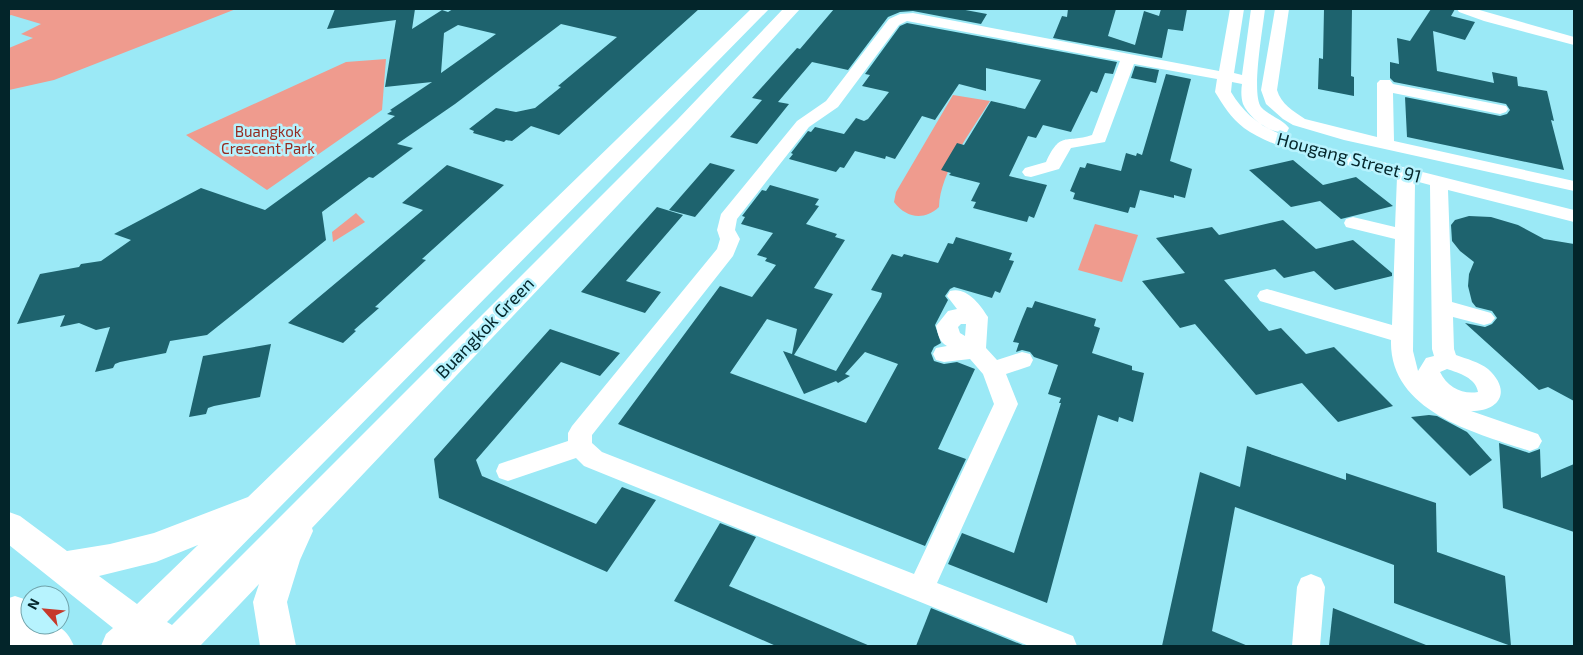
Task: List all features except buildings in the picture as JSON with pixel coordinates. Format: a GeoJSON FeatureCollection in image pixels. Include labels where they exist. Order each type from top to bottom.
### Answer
{"type":"FeatureCollection","features":[{"type":"Feature","properties":{"kind":"main road","name":"Buangkok Green"},"geometry":{"type":"LineString","coordinates":[[129,637],[538,227],[760,9]]}},
{"type":"Feature","properties":{"kind":"main road","name":"Buangkok Green"},"geometry":{"type":"LineString","coordinates":[[177,646],[684,124],[792,9]]}},
{"type":"Feature","properties":{"kind":"main road"},"geometry":{"type":"LineString","coordinates":[[63,567],[110,559],[156,547],[262,505]]}},
{"type":"Feature","properties":{"kind":"main road"},"geometry":{"type":"LineString","coordinates":[[278,646],[270,602],[284,560],[302,516]]}},
{"type":"Feature","properties":{"kind":"main road"},"geometry":{"type":"LineString","coordinates":[[9,526],[63,567],[129,637],[177,646]]}},
{"type":"Feature","properties":{"kind":"main road"},"geometry":{"type":"LineString","coordinates":[[19,646],[20,632]]}},
{"type":"Feature","properties":{"kind":"main road"},"geometry":{"type":"LineString","coordinates":[[43,635],[56,646]]}},
{"type":"Feature","properties":{"kind":"street","name":"Hougang Street 91"},"geometry":{"type":"LineString","coordinates":[[1258,9],[1250,81],[1250,101],[1258,113],[1271,124],[1286,131],[1574,192]]}},
{"type":"Feature","properties":{"kind":"street"},"geometry":{"type":"LineString","coordinates":[[1282,9],[1269,90],[1272,101],[1289,116],[1299,122],[1574,192]]}},
{"type":"Feature","properties":{"kind":"street"},"geometry":{"type":"LineString","coordinates":[[1464,9],[1489,18],[1574,41]]}},
{"type":"Feature","properties":{"kind":"street","name":"Hougang Street 91"},"geometry":{"type":"LineString","coordinates":[[1236,15],[1224,77],[1223,92],[1238,116],[1264,134],[1306,148],[1406,174],[1439,189],[1574,216]]}},
{"type":"Feature","properties":{"kind":"street"},"geometry":{"type":"LineString","coordinates":[[1236,15],[1256,26]]}},
{"type":"Feature","properties":{"kind":"street"},"geometry":{"type":"LineString","coordinates":[[1063,646],[593,459],[580,447],[580,434],[726,251],[730,238],[726,230],[728,218],[803,124],[832,104],[894,22],[905,17],[913,17],[1250,81]]}},
{"type":"Feature","properties":{"kind":"street"},"geometry":{"type":"LineString","coordinates":[[1031,172],[1053,165],[1061,148],[1066,144],[1090,142],[1099,138],[1129,58]]}},
{"type":"Feature","properties":{"kind":"street"},"geometry":{"type":"LineString","coordinates":[[1386,144],[1385,85],[1500,109]]}},
{"type":"Feature","properties":{"kind":"street"},"geometry":{"type":"LineString","coordinates":[[1406,174],[1402,350],[1407,373],[1424,392],[1448,410],[1469,421],[1530,441]]}},
{"type":"Feature","properties":{"kind":"street"},"geometry":{"type":"LineString","coordinates":[[1447,361],[1443,349],[1439,189],[1574,232]]}},
{"type":"Feature","properties":{"kind":"street"},"geometry":{"type":"LineString","coordinates":[[1353,223],[1404,236]]}},
{"type":"Feature","properties":{"kind":"street"},"geometry":{"type":"LineString","coordinates":[[957,296],[977,317],[976,350]]}},
{"type":"Feature","properties":{"kind":"street"},"geometry":{"type":"LineString","coordinates":[[1267,296],[1403,336]]}},
{"type":"Feature","properties":{"kind":"street"},"geometry":{"type":"LineString","coordinates":[[1442,307],[1484,318]]}},
{"type":"Feature","properties":{"kind":"street"},"geometry":{"type":"LineString","coordinates":[[921,588],[1006,404],[993,370],[976,350],[950,338],[946,326],[955,316],[977,317]]}},
{"type":"Feature","properties":{"kind":"street"},"geometry":{"type":"LineString","coordinates":[[944,354],[976,350]]}},
{"type":"Feature","properties":{"kind":"street"},"geometry":{"type":"LineString","coordinates":[[993,370],[1022,360]]}},
{"type":"Feature","properties":{"kind":"street"},"geometry":{"type":"LineString","coordinates":[[508,471],[580,447]]}},
{"type":"Feature","properties":{"kind":"street"},"geometry":{"type":"LineString","coordinates":[[1306,646],[1311,587]]}},
{"type":"Feature","properties":{"kind":"green space"},"geometry":{"type":"Polygon","coordinates":[[[9,9],[236,9],[54,80],[9,90],[9,48],[33,38],[21,34],[41,24],[9,16],[9,9]]]}},
{"type":"Feature","properties":{"kind":"green space","name":"Buangkok Crescent Park"},"geometry":{"type":"Polygon","coordinates":[[[386,59],[382,110],[267,190],[186,135],[346,62],[386,59]]]}},
{"type":"Feature","properties":{"kind":"green space"},"geometry":{"type":"Polygon","coordinates":[[[953,95],[990,101],[966,138],[951,166],[945,180],[939,207],[921,216],[904,212],[894,202],[896,192],[953,95]]]}},
{"type":"Feature","properties":{"kind":"green space"},"geometry":{"type":"Polygon","coordinates":[[[356,213],[365,222],[333,242],[332,232],[356,213]]]}},
{"type":"Feature","properties":{"kind":"green space"},"geometry":{"type":"Polygon","coordinates":[[[1095,224],[1138,235],[1122,282],[1078,270],[1095,224]]]}}]}
